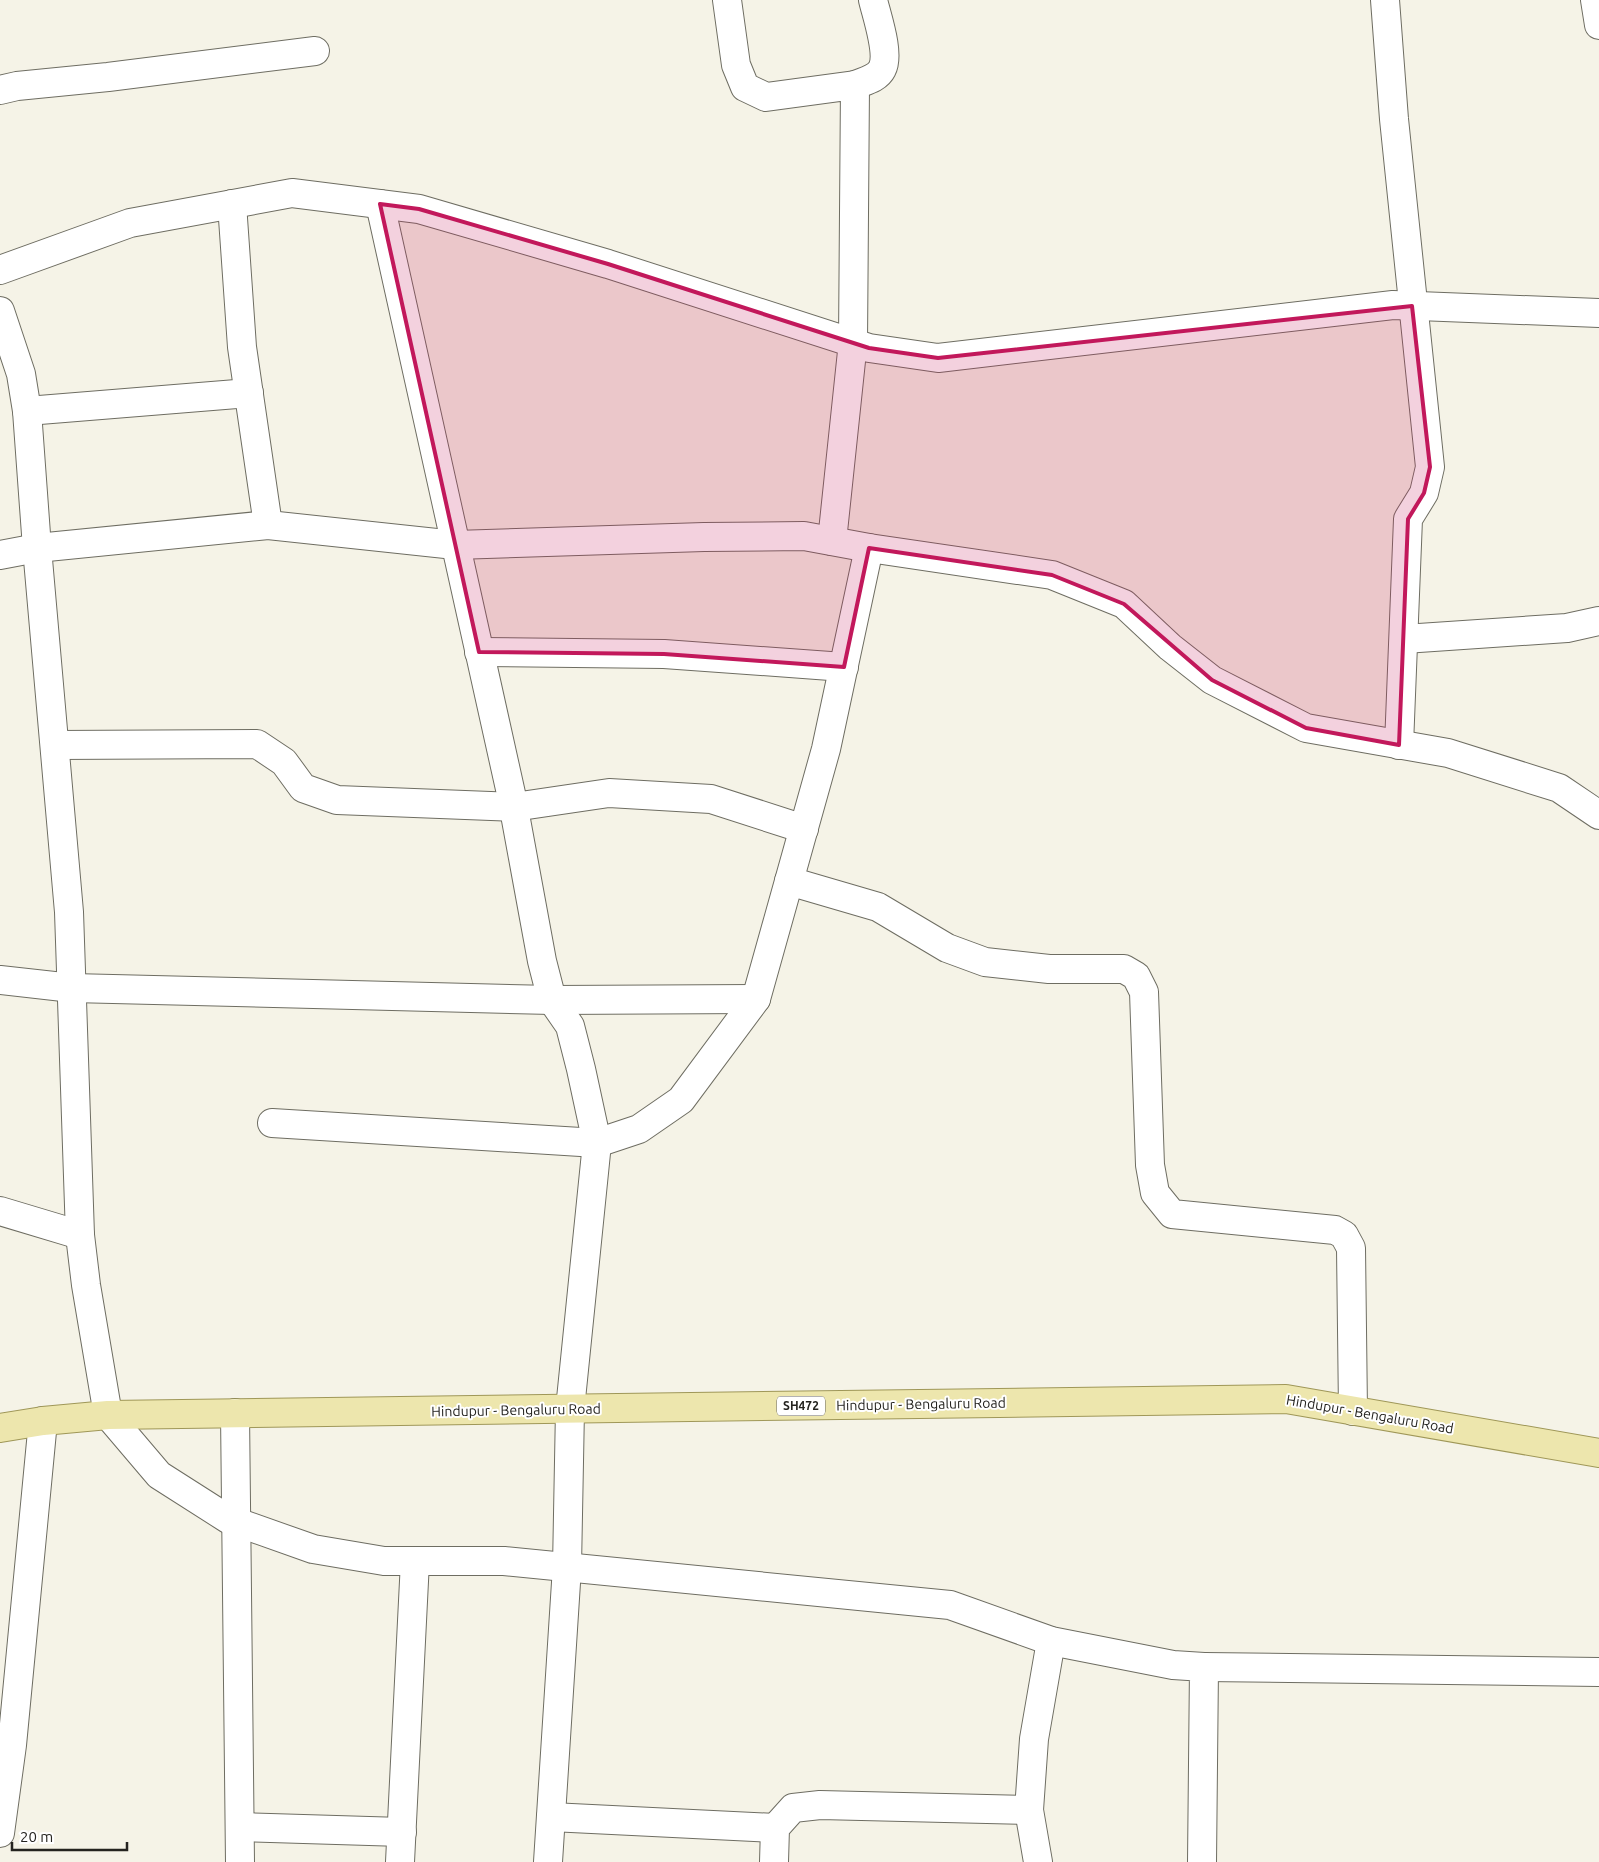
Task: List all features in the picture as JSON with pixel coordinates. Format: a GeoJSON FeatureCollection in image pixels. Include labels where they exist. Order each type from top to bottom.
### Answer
{"type":"FeatureCollection","features":[{"type":"Feature","properties":{"kind":"main road","name":"Hindupur - Bengaluru Road"},"geometry":{"type":"LineString","coordinates":[[0,1428],[43,1421],[108,1415],[1286,1399],[1599,1453]]}},
{"type":"Feature","properties":{"kind":"street"},"geometry":{"type":"LineString","coordinates":[[727,0],[736,65],[745,87],[766,96],[855,85],[872,78],[882,70],[886,55],[873,0]]}},
{"type":"Feature","properties":{"kind":"street"},"geometry":{"type":"LineString","coordinates":[[1385,0],[1412,306],[1430,467],[1424,493],[1408,519],[1399,745]]}},
{"type":"Feature","properties":{"kind":"street"},"geometry":{"type":"LineString","coordinates":[[1595,0],[1599,25]]}},
{"type":"Feature","properties":{"kind":"street"},"geometry":{"type":"LineString","coordinates":[[0,90],[17,86],[108,77],[315,51]]}},
{"type":"Feature","properties":{"kind":"street"},"geometry":{"type":"LineString","coordinates":[[832,541],[853,342],[855,85]]}},
{"type":"Feature","properties":{"kind":"street"},"geometry":{"type":"LineString","coordinates":[[0,270],[130,223],[292,193],[419,209],[542,245],[869,348],[938,358],[1393,306],[1599,313]]}},
{"type":"Feature","properties":{"kind":"street"},"geometry":{"type":"LineString","coordinates":[[232,204],[242,347],[268,525]]}},
{"type":"Feature","properties":{"kind":"street"},"geometry":{"type":"LineString","coordinates":[[380,204],[514,807],[542,961],[552,1000],[570,1026],[597,1143],[570,1409],[567,1567],[548,1862]]}},
{"type":"Feature","properties":{"kind":"street"},"geometry":{"type":"LineString","coordinates":[[0,311],[21,374],[28,411],[37,548],[69,912],[80,1235],[86,1285],[108,1415],[159,1475],[228,1519],[313,1549],[384,1560],[504,1561],[950,1605],[1051,1641],[1173,1665],[1599,1672]]}},
{"type":"Feature","properties":{"kind":"street"},"geometry":{"type":"LineString","coordinates":[[28,411],[249,393]]}},
{"type":"Feature","properties":{"kind":"street"},"geometry":{"type":"LineString","coordinates":[[0,554],[37,548],[268,525],[455,545],[704,537],[804,536],[869,548],[1052,575],[1124,604],[1170,647],[1212,680],[1306,728],[1448,753],[1559,788],[1599,815]]}},
{"type":"Feature","properties":{"kind":"street"},"geometry":{"type":"LineString","coordinates":[[272,1123],[597,1143],[639,1129],[681,1100],[756,999],[826,749],[869,548]]}},
{"type":"Feature","properties":{"kind":"street"},"geometry":{"type":"LineString","coordinates":[[1404,639],[1567,628],[1599,621]]}},
{"type":"Feature","properties":{"kind":"street"},"geometry":{"type":"LineString","coordinates":[[479,652],[664,654],[844,667]]}},
{"type":"Feature","properties":{"kind":"street"},"geometry":{"type":"LineString","coordinates":[[55,745],[258,744],[284,762],[304,788],[337,800],[514,807],[609,793],[711,799],[804,829]]}},
{"type":"Feature","properties":{"kind":"street"},"geometry":{"type":"LineString","coordinates":[[789,881],[878,906],[947,948],[985,962],[1049,969],[1124,969],[1136,976],[1144,992],[1150,1165],[1155,1193],[1172,1214],[1335,1230],[1344,1235],[1351,1248],[1353,1411]]}},
{"type":"Feature","properties":{"kind":"street"},"geometry":{"type":"LineString","coordinates":[[0,980],[72,988],[552,1000],[756,999]]}},
{"type":"Feature","properties":{"kind":"street"},"geometry":{"type":"LineString","coordinates":[[0,1211],[80,1235]]}},
{"type":"Feature","properties":{"kind":"street"},"geometry":{"type":"LineString","coordinates":[[235,1413],[240,1862]]}},
{"type":"Feature","properties":{"kind":"street"},"geometry":{"type":"LineString","coordinates":[[0,1833],[12,1745],[43,1421]]}},
{"type":"Feature","properties":{"kind":"street"},"geometry":{"type":"LineString","coordinates":[[400,1862],[415,1561]]}},
{"type":"Feature","properties":{"kind":"street"},"geometry":{"type":"LineString","coordinates":[[1038,1862],[1029,1810],[1034,1739],[1051,1641]]}},
{"type":"Feature","properties":{"kind":"street"},"geometry":{"type":"LineString","coordinates":[[1202,1862],[1204,1667]]}},
{"type":"Feature","properties":{"kind":"street"},"geometry":{"type":"LineString","coordinates":[[774,1862],[776,1828],[793,1808],[820,1805],[1029,1810]]}},
{"type":"Feature","properties":{"kind":"street"},"geometry":{"type":"LineString","coordinates":[[551,1817],[776,1828]]}},
{"type":"Feature","properties":{"kind":"street"},"geometry":{"type":"LineString","coordinates":[[241,1828],[402,1832]]}},
{"type":"Feature","properties":{"kind":"highlighted area"},"geometry":{"type":"Polygon","coordinates":[[[380,204],[419,209],[608,264],[869,348],[938,358],[1412,306],[1430,467],[1424,493],[1408,519],[1399,745],[1306,728],[1212,680],[1124,604],[1052,575],[869,548],[844,667],[664,654],[479,652],[380,204]]]}}]}
